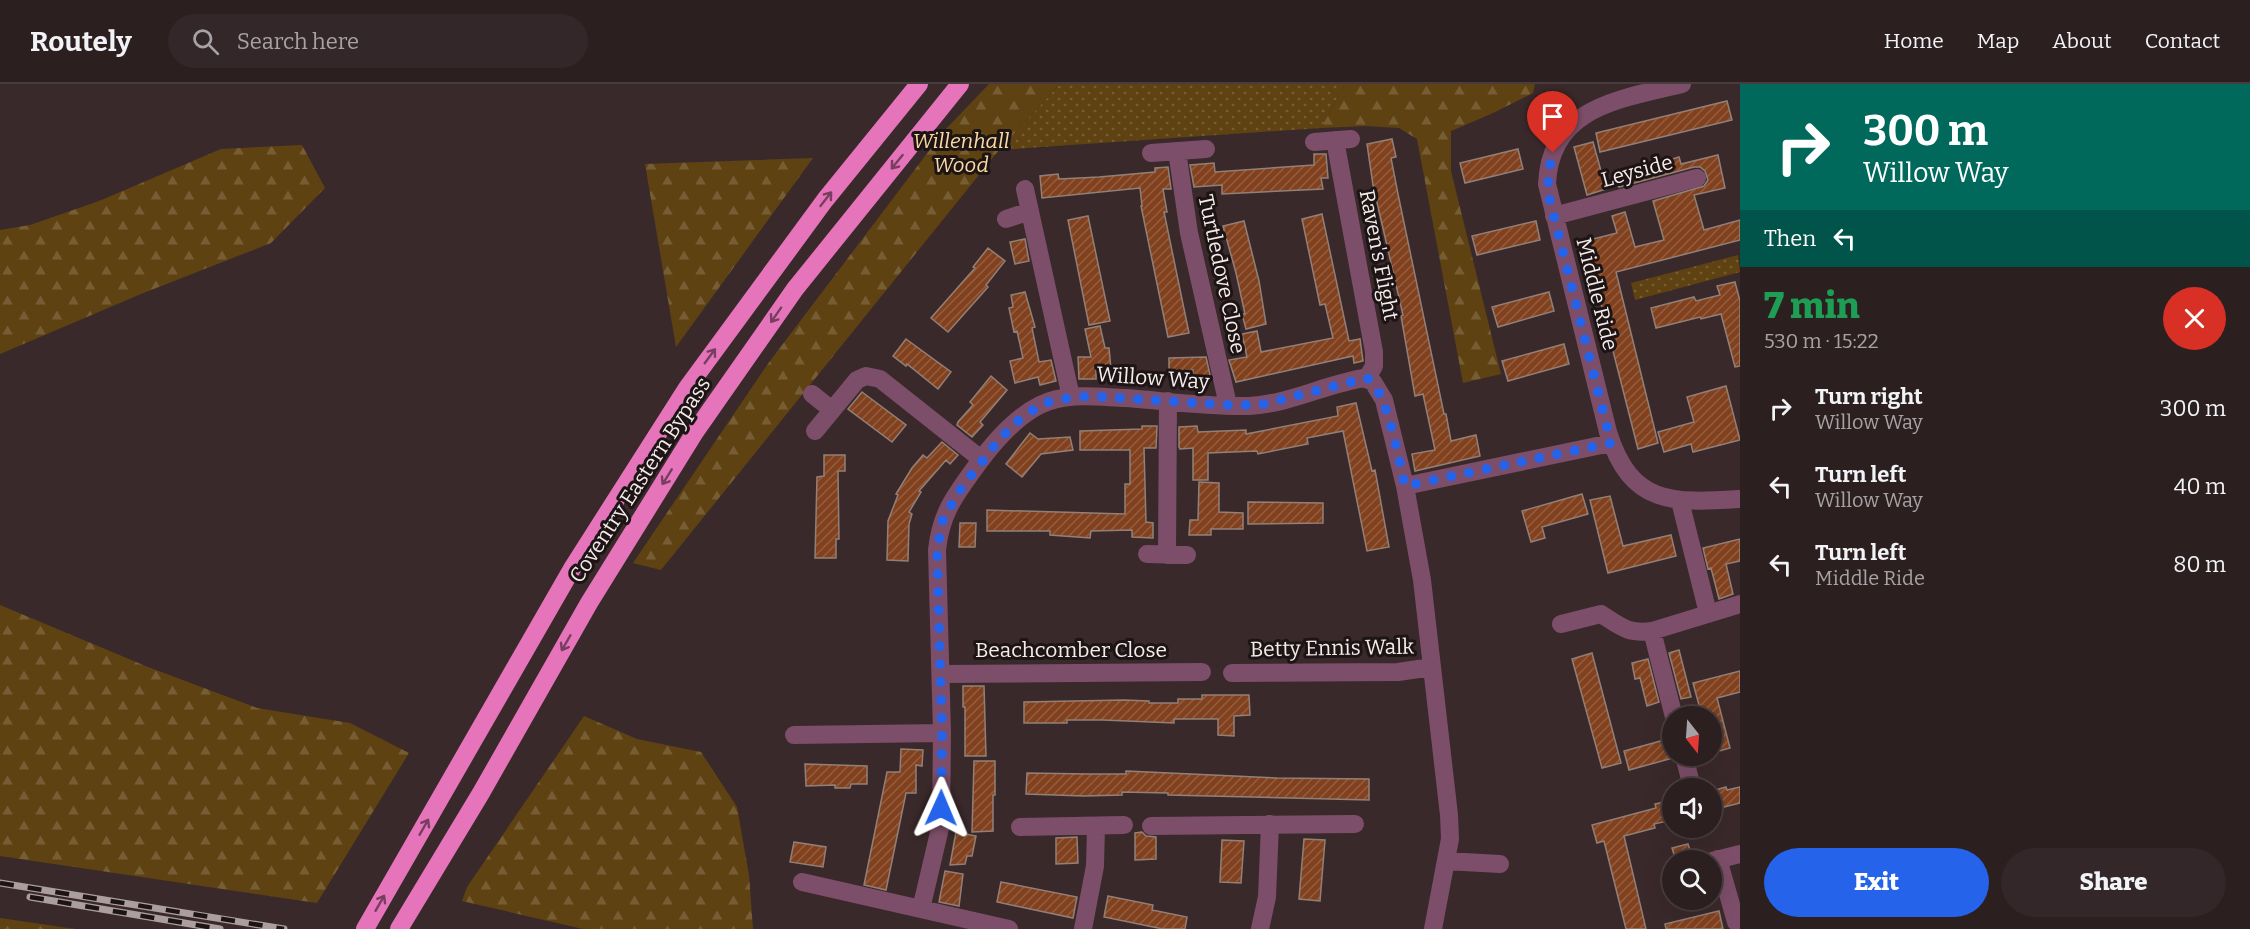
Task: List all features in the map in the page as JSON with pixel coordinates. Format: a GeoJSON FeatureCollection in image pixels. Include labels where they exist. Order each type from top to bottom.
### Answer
{"type":"FeatureCollection","features":[{"type":"Feature","properties":{"kind":"highway","name":"Coventry Eastern Bypass"},"geometry":{"type":"LineString","coordinates":[[365,929],[573,567],[687,388],[825,200],[919,84]]}},
{"type":"Feature","properties":{"kind":"highway","name":"Coventry Eastern Bypass"},"geometry":{"type":"LineString","coordinates":[[399,929],[481,793],[589,603],[695,432],[795,289],[960,84]]}},
{"type":"Feature","properties":{"kind":"street","name":"Middle Ride"},"geometry":{"type":"LineString","coordinates":[[1682,84],[1604,104],[1576,119],[1560,138],[1550,163],[1547,184],[1611,443],[1626,472],[1640,486],[1659,496],[1680,501],[1740,500]]}},
{"type":"Feature","properties":{"kind":"street","name":"Raven's Flight"},"geometry":{"type":"LineString","coordinates":[[1314,142],[1343,140],[1374,352],[1374,366],[1367,378]]}},
{"type":"Feature","properties":{"kind":"street"},"geometry":{"type":"LineString","coordinates":[[1151,153],[1206,149]]}},
{"type":"Feature","properties":{"kind":"street","name":"Turtledove Close"},"geometry":{"type":"LineString","coordinates":[[1177,151],[1189,233],[1228,405]]}},
{"type":"Feature","properties":{"kind":"street","name":"Leyside"},"geometry":{"type":"LineString","coordinates":[[1554,216],[1697,178]]}},
{"type":"Feature","properties":{"kind":"street"},"geometry":{"type":"LineString","coordinates":[[1025,189],[1071,397]]}},
{"type":"Feature","properties":{"kind":"street"},"geometry":{"type":"LineString","coordinates":[[1006,219],[1030,212]]}},
{"type":"Feature","properties":{"kind":"street"},"geometry":{"type":"LineString","coordinates":[[815,432],[857,380],[866,376],[876,377],[981,459]]}},
{"type":"Feature","properties":{"kind":"street","name":"Willow Way"},"geometry":{"type":"LineString","coordinates":[[921,909],[941,824],[942,733],[937,550],[939,533],[949,506],[981,459],[1015,423],[1029,412],[1054,400],[1071,397],[1247,406],[1272,403],[1367,378]]}},
{"type":"Feature","properties":{"kind":"street"},"geometry":{"type":"LineString","coordinates":[[1367,378],[1373,382],[1384,400],[1405,486],[1422,580],[1450,839],[1433,929]]}},
{"type":"Feature","properties":{"kind":"street"},"geometry":{"type":"LineString","coordinates":[[812,394],[832,410]]}},
{"type":"Feature","properties":{"kind":"street"},"geometry":{"type":"LineString","coordinates":[[1167,555],[1168,401]]}},
{"type":"Feature","properties":{"kind":"street"},"geometry":{"type":"LineString","coordinates":[[1405,486],[1611,443]]}},
{"type":"Feature","properties":{"kind":"street"},"geometry":{"type":"LineString","coordinates":[[1680,501],[1708,613]]}},
{"type":"Feature","properties":{"kind":"street"},"geometry":{"type":"LineString","coordinates":[[1147,554],[1187,555]]}},
{"type":"Feature","properties":{"kind":"street"},"geometry":{"type":"LineString","coordinates":[[1561,624],[1601,614],[1627,631],[1638,633],[1652,631],[1740,604]]}},
{"type":"Feature","properties":{"kind":"street"},"geometry":{"type":"LineString","coordinates":[[1652,631],[1671,706]]}},
{"type":"Feature","properties":{"kind":"street","name":"Betty Ennis Walk"},"geometry":{"type":"LineString","coordinates":[[1232,673],[1398,672],[1432,667]]}},
{"type":"Feature","properties":{"kind":"street","name":"Beachcomber Close"},"geometry":{"type":"LineString","coordinates":[[941,674],[1202,672]]}},
{"type":"Feature","properties":{"kind":"street"},"geometry":{"type":"LineString","coordinates":[[794,735],[942,733]]}},
{"type":"Feature","properties":{"kind":"street"},"geometry":{"type":"LineString","coordinates":[[1260,929],[1267,897],[1270,824]]}},
{"type":"Feature","properties":{"kind":"street"},"geometry":{"type":"LineString","coordinates":[[1151,826],[1355,824]]}},
{"type":"Feature","properties":{"kind":"street"},"geometry":{"type":"LineString","coordinates":[[1020,827],[1124,825]]}},
{"type":"Feature","properties":{"kind":"street"},"geometry":{"type":"LineString","coordinates":[[1083,929],[1095,866],[1096,826]]}},
{"type":"Feature","properties":{"kind":"street"},"geometry":{"type":"LineString","coordinates":[[1722,858],[1740,854]]}},
{"type":"Feature","properties":{"kind":"street"},"geometry":{"type":"LineString","coordinates":[[1446,861],[1500,864]]}},
{"type":"Feature","properties":{"kind":"street"},"geometry":{"type":"LineString","coordinates":[[1722,881],[1736,922],[1740,925]]}},
{"type":"Feature","properties":{"kind":"street"},"geometry":{"type":"LineString","coordinates":[[802,882],[1009,929]]}},
{"type":"Feature","properties":{"kind":"green space","name":"Willenhall Wood"},"geometry":{"type":"Polygon","coordinates":[[[989,84],[1060,84],[999,150],[661,570],[633,563],[767,365],[944,131],[989,84]]]}},
{"type":"Feature","properties":{"kind":"green space"},"geometry":{"type":"Polygon","coordinates":[[[1060,84],[1345,84],[1321,128],[999,150],[1060,84]]]}},
{"type":"Feature","properties":{"kind":"green space"},"geometry":{"type":"Polygon","coordinates":[[[1345,84],[1535,84],[1533,93],[1451,131],[1451,171],[1501,374],[1463,383],[1417,139],[1399,128],[1366,126],[1321,128],[1345,84]]]}},
{"type":"Feature","properties":{"kind":"green space"},"geometry":{"type":"Polygon","coordinates":[[[302,145],[325,188],[271,243],[141,294],[0,354],[0,230],[30,225],[99,201],[221,149],[302,145]]]}},
{"type":"Feature","properties":{"kind":"green space"},"geometry":{"type":"Polygon","coordinates":[[[813,158],[676,347],[645,164],[813,158]]]}},
{"type":"Feature","properties":{"kind":"green space"},"geometry":{"type":"Polygon","coordinates":[[[1738,255],[1740,272],[1635,300],[1631,283],[1738,255]]]}},
{"type":"Feature","properties":{"kind":"green space"},"geometry":{"type":"Polygon","coordinates":[[[0,605],[148,667],[257,708],[350,723],[409,753],[317,903],[0,856],[0,605]]]}},
{"type":"Feature","properties":{"kind":"green space"},"geometry":{"type":"Polygon","coordinates":[[[584,716],[637,739],[701,752],[737,807],[749,875],[753,929],[583,929],[462,901],[467,887],[584,716]]]}},
{"type":"Feature","properties":{"kind":"green space"},"geometry":{"type":"Polygon","coordinates":[[[0,918],[75,929],[0,929],[0,918]]]}},
{"type":"Feature","properties":{"kind":"building"},"geometry":{"type":"Polygon","coordinates":[[[1727,101],[1732,120],[1600,152],[1596,133],[1727,101]]]}},
{"type":"Feature","properties":{"kind":"building"},"geometry":{"type":"Polygon","coordinates":[[[1392,139],[1396,157],[1391,158],[1398,194],[1451,441],[1476,435],[1480,456],[1415,471],[1412,454],[1435,450],[1423,394],[1415,396],[1401,316],[1403,315],[1373,185],[1367,144],[1392,139]]]}},
{"type":"Feature","properties":{"kind":"building"},"geometry":{"type":"Polygon","coordinates":[[[1593,142],[1606,189],[1587,195],[1574,147],[1593,142]]]}},
{"type":"Feature","properties":{"kind":"building"},"geometry":{"type":"Polygon","coordinates":[[[1518,149],[1523,169],[1465,183],[1460,163],[1518,149]]]}},
{"type":"Feature","properties":{"kind":"building"},"geometry":{"type":"Polygon","coordinates":[[[1314,154],[1326,154],[1328,178],[1321,178],[1323,189],[1222,194],[1222,185],[1194,187],[1190,165],[1214,163],[1215,172],[1314,165],[1314,154]]]}},
{"type":"Feature","properties":{"kind":"building"},"geometry":{"type":"Polygon","coordinates":[[[1718,155],[1725,188],[1694,195],[1704,230],[1740,220],[1740,240],[1616,272],[1658,443],[1638,449],[1585,241],[1617,233],[1612,216],[1625,212],[1635,247],[1664,240],[1653,201],[1704,186],[1708,180],[1705,171],[1700,167],[1694,167],[1619,187],[1615,177],[1679,157],[1681,164],[1718,155]]]}},
{"type":"Feature","properties":{"kind":"building"},"geometry":{"type":"Polygon","coordinates":[[[1168,167],[1171,189],[1163,189],[1167,212],[1164,212],[1189,333],[1168,337],[1141,206],[1140,188],[1042,198],[1040,176],[1058,174],[1059,179],[1099,177],[1155,172],[1155,168],[1168,167]]]}},
{"type":"Feature","properties":{"kind":"building"},"geometry":{"type":"Polygon","coordinates":[[[1322,214],[1349,341],[1360,339],[1363,361],[1354,363],[1353,356],[1236,382],[1229,360],[1247,357],[1242,334],[1257,331],[1261,352],[1333,338],[1325,304],[1320,305],[1302,219],[1322,214]]]}},
{"type":"Feature","properties":{"kind":"building"},"geometry":{"type":"Polygon","coordinates":[[[1088,216],[1110,321],[1089,325],[1068,220],[1088,216]]]}},
{"type":"Feature","properties":{"kind":"building"},"geometry":{"type":"Polygon","coordinates":[[[1244,221],[1259,281],[1266,324],[1246,329],[1236,273],[1223,226],[1244,221]]]}},
{"type":"Feature","properties":{"kind":"building"},"geometry":{"type":"Polygon","coordinates":[[[1536,221],[1540,240],[1477,255],[1472,236],[1536,221]]]}},
{"type":"Feature","properties":{"kind":"building"},"geometry":{"type":"Polygon","coordinates":[[[1025,239],[1029,261],[1015,264],[1010,242],[1025,239]]]}},
{"type":"Feature","properties":{"kind":"building"},"geometry":{"type":"Polygon","coordinates":[[[988,248],[1005,261],[986,285],[988,287],[948,332],[931,318],[975,268],[973,267],[988,248]]]}},
{"type":"Feature","properties":{"kind":"building"},"geometry":{"type":"Polygon","coordinates":[[[1735,282],[1740,301],[1740,366],[1735,367],[1721,314],[1656,328],[1651,308],[1694,297],[1696,301],[1720,295],[1717,286],[1735,282]]]}},
{"type":"Feature","properties":{"kind":"building"},"geometry":{"type":"Polygon","coordinates":[[[1025,292],[1035,327],[1032,328],[1039,362],[1051,360],[1056,381],[1040,385],[1038,377],[1015,383],[1010,361],[1023,358],[1009,308],[1013,307],[1011,295],[1025,292]]]}},
{"type":"Feature","properties":{"kind":"building"},"geometry":{"type":"Polygon","coordinates":[[[1549,292],[1554,311],[1498,327],[1492,307],[1549,292]]]}},
{"type":"Feature","properties":{"kind":"building"},"geometry":{"type":"Polygon","coordinates":[[[1100,326],[1105,348],[1109,348],[1111,369],[1096,370],[1096,379],[1079,379],[1078,357],[1091,357],[1085,329],[1100,326]]]}},
{"type":"Feature","properties":{"kind":"building"},"geometry":{"type":"Polygon","coordinates":[[[906,339],[951,372],[938,389],[907,364],[906,366],[893,356],[906,339]]]}},
{"type":"Feature","properties":{"kind":"building"},"geometry":{"type":"Polygon","coordinates":[[[1564,344],[1569,364],[1508,381],[1502,361],[1564,344]]]}},
{"type":"Feature","properties":{"kind":"building"},"geometry":{"type":"Polygon","coordinates":[[[1206,357],[1211,379],[1193,379],[1193,370],[1169,371],[1169,358],[1206,357]]]}},
{"type":"Feature","properties":{"kind":"building"},"geometry":{"type":"Polygon","coordinates":[[[991,376],[1007,390],[980,422],[983,425],[972,437],[957,425],[973,405],[970,402],[991,376]]]}},
{"type":"Feature","properties":{"kind":"building"},"geometry":{"type":"Polygon","coordinates":[[[1726,386],[1740,440],[1693,452],[1691,444],[1664,452],[1658,432],[1694,422],[1687,397],[1726,386]]]}},
{"type":"Feature","properties":{"kind":"building"},"geometry":{"type":"Polygon","coordinates":[[[862,392],[906,425],[892,442],[848,409],[862,392]]]}},
{"type":"Feature","properties":{"kind":"building"},"geometry":{"type":"Polygon","coordinates":[[[1356,403],[1372,471],[1375,470],[1389,547],[1367,551],[1343,431],[1307,438],[1308,444],[1258,454],[1257,451],[1208,453],[1208,480],[1193,480],[1193,448],[1180,449],[1179,447],[1179,427],[1197,426],[1198,432],[1246,430],[1246,434],[1338,416],[1337,407],[1356,403]]]}},
{"type":"Feature","properties":{"kind":"building"},"geometry":{"type":"Polygon","coordinates":[[[1142,426],[1157,426],[1156,448],[1144,448],[1146,522],[1153,523],[1153,538],[1132,537],[1132,530],[1091,531],[1090,538],[1050,535],[1050,531],[987,531],[987,510],[1125,514],[1125,484],[1130,484],[1130,450],[1080,450],[1080,431],[1142,429],[1142,426]]]}},
{"type":"Feature","properties":{"kind":"building"},"geometry":{"type":"Polygon","coordinates":[[[1030,433],[1038,439],[1070,437],[1073,450],[1041,454],[1022,477],[1006,464],[1030,433]]]}},
{"type":"Feature","properties":{"kind":"building"},"geometry":{"type":"Polygon","coordinates":[[[942,442],[958,455],[950,464],[946,460],[919,491],[921,492],[909,512],[912,514],[909,524],[908,561],[887,560],[888,521],[898,495],[896,494],[923,455],[927,458],[942,442]]]}},
{"type":"Feature","properties":{"kind":"building"},"geometry":{"type":"Polygon","coordinates":[[[824,455],[845,455],[845,471],[838,471],[839,539],[836,539],[836,558],[815,558],[817,477],[824,476],[824,455]]]}},
{"type":"Feature","properties":{"kind":"building"},"geometry":{"type":"Polygon","coordinates":[[[1199,482],[1219,483],[1219,512],[1243,513],[1243,529],[1211,529],[1211,535],[1189,535],[1190,520],[1198,520],[1199,482]]]}},
{"type":"Feature","properties":{"kind":"building"},"geometry":{"type":"Polygon","coordinates":[[[1582,494],[1588,514],[1542,527],[1545,538],[1531,542],[1522,511],[1582,494]]]}},
{"type":"Feature","properties":{"kind":"building"},"geometry":{"type":"Polygon","coordinates":[[[1610,496],[1623,546],[1671,535],[1676,556],[1608,573],[1590,500],[1610,496]]]}},
{"type":"Feature","properties":{"kind":"building"},"geometry":{"type":"Polygon","coordinates":[[[1248,502],[1323,503],[1323,523],[1248,524],[1248,502]]]}},
{"type":"Feature","properties":{"kind":"building"},"geometry":{"type":"Polygon","coordinates":[[[960,523],[976,523],[975,547],[959,547],[960,523]]]}},
{"type":"Feature","properties":{"kind":"building"},"geometry":{"type":"Polygon","coordinates":[[[1740,539],[1740,561],[1726,564],[1733,594],[1719,599],[1703,548],[1740,539]]]}},
{"type":"Feature","properties":{"kind":"building"},"geometry":{"type":"Polygon","coordinates":[[[1679,650],[1691,697],[1681,699],[1669,653],[1679,650]]]}},
{"type":"Feature","properties":{"kind":"building"},"geometry":{"type":"Polygon","coordinates":[[[1592,653],[1621,763],[1602,768],[1572,659],[1592,653]]]}},
{"type":"Feature","properties":{"kind":"building"},"geometry":{"type":"Polygon","coordinates":[[[1648,659],[1659,702],[1647,706],[1640,678],[1635,679],[1632,663],[1648,659]]]}},
{"type":"Feature","properties":{"kind":"building"},"geometry":{"type":"Polygon","coordinates":[[[1740,671],[1740,692],[1717,698],[1719,706],[1699,706],[1693,683],[1740,671]]]}},
{"type":"Feature","properties":{"kind":"building"},"geometry":{"type":"Polygon","coordinates":[[[963,686],[984,686],[986,756],[965,756],[963,686]]]}},
{"type":"Feature","properties":{"kind":"building"},"geometry":{"type":"Polygon","coordinates":[[[1202,695],[1249,695],[1250,715],[1234,716],[1234,736],[1218,735],[1218,719],[1174,719],[1174,723],[1067,720],[1067,723],[1024,723],[1024,702],[1124,700],[1178,703],[1178,699],[1202,699],[1202,695]]]}},
{"type":"Feature","properties":{"kind":"building"},"geometry":{"type":"Polygon","coordinates":[[[1722,717],[1730,748],[1722,750],[1722,717]]]}},
{"type":"Feature","properties":{"kind":"building"},"geometry":{"type":"Polygon","coordinates":[[[1662,741],[1662,761],[1629,770],[1624,751],[1662,741]]]}},
{"type":"Feature","properties":{"kind":"building"},"geometry":{"type":"Polygon","coordinates":[[[901,749],[923,750],[922,766],[916,765],[916,793],[906,793],[886,890],[864,885],[887,772],[900,772],[901,749]]]}},
{"type":"Feature","properties":{"kind":"building"},"geometry":{"type":"Polygon","coordinates":[[[974,761],[995,761],[993,831],[972,832],[974,761]]]}},
{"type":"Feature","properties":{"kind":"building"},"geometry":{"type":"Polygon","coordinates":[[[805,764],[867,766],[867,784],[851,784],[850,788],[835,788],[835,785],[806,786],[805,764]]]}},
{"type":"Feature","properties":{"kind":"building"},"geometry":{"type":"Polygon","coordinates":[[[1126,771],[1277,778],[1369,779],[1369,800],[1122,792],[1122,795],[1084,796],[1026,794],[1027,773],[1126,774],[1126,771]]]}},
{"type":"Feature","properties":{"kind":"building"},"geometry":{"type":"Polygon","coordinates":[[[1726,787],[1727,790],[1740,787],[1740,803],[1722,808],[1722,788],[1726,787]]]}},
{"type":"Feature","properties":{"kind":"building"},"geometry":{"type":"Polygon","coordinates":[[[1662,802],[1662,822],[1654,824],[1655,828],[1624,836],[1646,929],[1626,929],[1604,841],[1597,843],[1592,825],[1656,808],[1655,804],[1662,802]]]}},
{"type":"Feature","properties":{"kind":"building"},"geometry":{"type":"Polygon","coordinates":[[[956,832],[976,836],[972,856],[967,856],[965,864],[950,865],[956,832]]]}},
{"type":"Feature","properties":{"kind":"building"},"geometry":{"type":"Polygon","coordinates":[[[1142,832],[1146,836],[1156,837],[1156,859],[1135,860],[1135,833],[1142,832]]]}},
{"type":"Feature","properties":{"kind":"building"},"geometry":{"type":"Polygon","coordinates":[[[1077,837],[1078,863],[1056,864],[1056,838],[1077,837]]]}},
{"type":"Feature","properties":{"kind":"building"},"geometry":{"type":"Polygon","coordinates":[[[1304,839],[1325,840],[1320,901],[1299,899],[1304,839]]]}},
{"type":"Feature","properties":{"kind":"building"},"geometry":{"type":"Polygon","coordinates":[[[1222,840],[1244,841],[1241,883],[1220,882],[1222,840]]]}},
{"type":"Feature","properties":{"kind":"building"},"geometry":{"type":"Polygon","coordinates":[[[794,842],[826,847],[823,867],[790,862],[794,842]]]}},
{"type":"Feature","properties":{"kind":"building"},"geometry":{"type":"Polygon","coordinates":[[[1688,844],[1690,850],[1673,850],[1672,848],[1688,844]]]}},
{"type":"Feature","properties":{"kind":"building"},"geometry":{"type":"Polygon","coordinates":[[[945,871],[963,874],[959,906],[939,902],[945,871]]]}},
{"type":"Feature","properties":{"kind":"building"},"geometry":{"type":"Polygon","coordinates":[[[1001,882],[1077,897],[1073,918],[997,902],[1001,882]]]}},
{"type":"Feature","properties":{"kind":"building"},"geometry":{"type":"Polygon","coordinates":[[[1108,896],[1153,905],[1152,910],[1187,917],[1185,929],[1163,929],[1104,917],[1108,896]]]}},
{"type":"Feature","properties":{"kind":"building"},"geometry":{"type":"Polygon","coordinates":[[[1719,911],[1723,929],[1666,929],[1665,924],[1719,911]]]}},
{"type":"Feature","properties":{"kind":"railway"},"geometry":{"type":"LineString","coordinates":[[0,883],[284,929]]}},
{"type":"Feature","properties":{"kind":"railway"},"geometry":{"type":"LineString","coordinates":[[30,897],[220,929]]}},
{"type":"Feature","properties":{"kind":"route"},"geometry":{"type":"LineString","coordinates":[[941,808],[942,733],[937,550],[939,533],[949,506],[981,459],[1015,423],[1040,405],[1054,400],[1088,396],[1260,405],[1367,378],[1379,389],[1384,400],[1405,486],[1611,443],[1549,197],[1547,184],[1553,153]]}}]}
